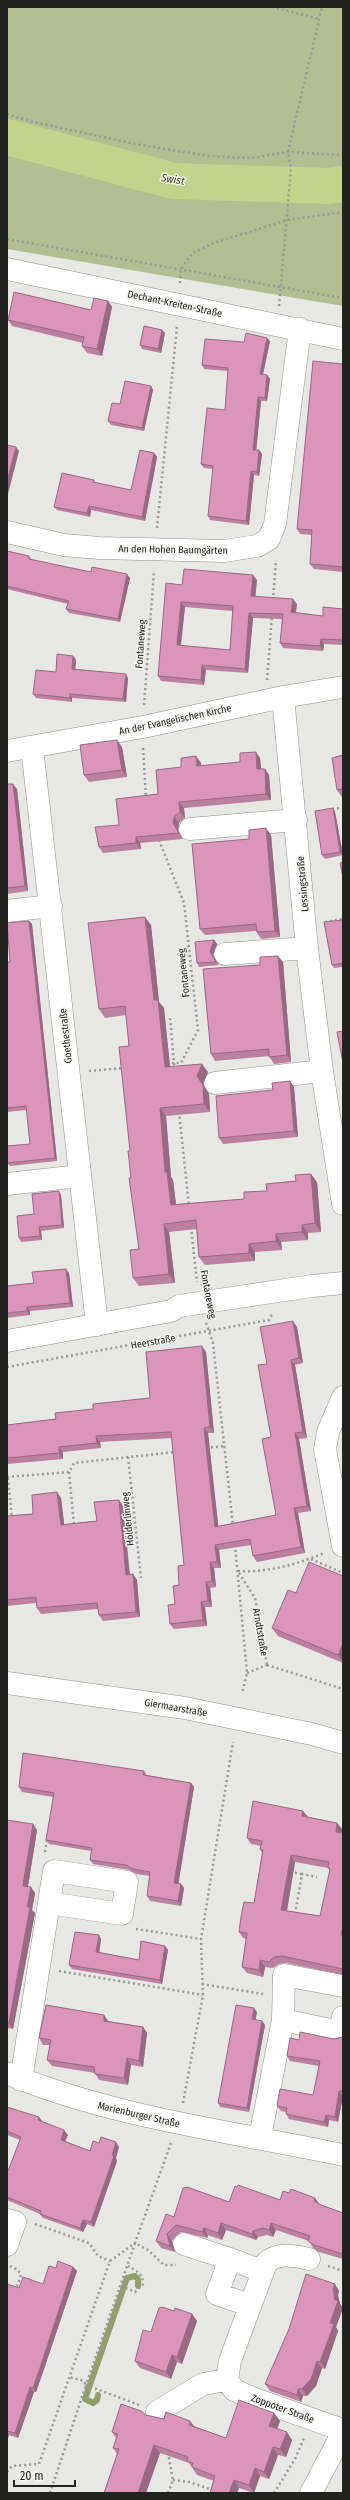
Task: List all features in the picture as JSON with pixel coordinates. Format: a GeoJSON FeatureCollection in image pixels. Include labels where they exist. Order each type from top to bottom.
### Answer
{"type":"FeatureCollection","features":[{"type":"Feature","properties":{"kind":"street","name":"Dechant-Kreiten-Straße"},"geometry":{"type":"LineString","coordinates":[[7,269],[178,303],[343,339]]}},
{"type":"Feature","properties":{"kind":"street","name":"An den Hohen Baumgärten"},"geometry":{"type":"LineString","coordinates":[[7,532],[64,545],[99,548],[156,548],[224,551],[250,548],[269,539],[275,524],[300,329]]}},
{"type":"Feature","properties":{"kind":"street","name":"An der Evangelischen Kirche"},"geometry":{"type":"LineString","coordinates":[[7,751],[143,727],[343,686]]}},
{"type":"Feature","properties":{"kind":"street","name":"Lessingstraße"},"geometry":{"type":"LineString","coordinates":[[274,699],[296,820],[307,948],[322,1071],[343,1204]]}},
{"type":"Feature","properties":{"kind":"street","name":"Goethestraße"},"geometry":{"type":"LineString","coordinates":[[32,747],[97,1325]]}},
{"type":"Feature","properties":{"kind":"street"},"geometry":{"type":"LineString","coordinates":[[190,829],[296,820]]}},
{"type":"Feature","properties":{"kind":"street"},"geometry":{"type":"LineString","coordinates":[[7,911],[51,906]]}},
{"type":"Feature","properties":{"kind":"street"},"geometry":{"type":"LineString","coordinates":[[225,954],[307,948]]}},
{"type":"Feature","properties":{"kind":"street"},"geometry":{"type":"LineString","coordinates":[[215,1083],[322,1071]]}},
{"type":"Feature","properties":{"kind":"street"},"geometry":{"type":"LineString","coordinates":[[7,1184],[80,1176]]}},
{"type":"Feature","properties":{"kind":"street"},"geometry":{"type":"LineString","coordinates":[[7,1341],[171,1311],[180,1306],[343,1283]]}},
{"type":"Feature","properties":{"kind":"street"},"geometry":{"type":"LineString","coordinates":[[342,1546],[325,1449],[328,1432],[343,1397]]}},
{"type":"Feature","properties":{"kind":"street","name":"Giermaarstraße"},"geometry":{"type":"LineString","coordinates":[[7,1683],[185,1708],[312,1734],[343,1743]]}},
{"type":"Feature","properties":{"kind":"street"},"geometry":{"type":"LineString","coordinates":[[49,1903],[122,1914],[127,1882],[54,1871]]}},
{"type":"Feature","properties":{"kind":"street","name":"Marienburger Straße"},"geometry":{"type":"LineString","coordinates":[[54,1871],[38,1968],[11,2078],[87,2103],[179,2124],[260,2137],[343,2155]]}},
{"type":"Feature","properties":{"kind":"street"},"geometry":{"type":"LineString","coordinates":[[260,2137],[283,2020],[284,1975],[343,1986]]}},
{"type":"Feature","properties":{"kind":"street"},"geometry":{"type":"LineString","coordinates":[[283,2020],[340,2032],[343,2017]]}},
{"type":"Feature","properties":{"kind":"street"},"geometry":{"type":"LineString","coordinates":[[7,2245],[11,2221]]}},
{"type":"Feature","properties":{"kind":"street"},"geometry":{"type":"LineString","coordinates":[[184,2244],[262,2271]]}},
{"type":"Feature","properties":{"kind":"street"},"geometry":{"type":"LineString","coordinates":[[157,2412],[203,2384],[227,2380],[230,2361],[249,2305],[262,2271],[272,2258],[288,2254],[309,2260]]}},
{"type":"Feature","properties":{"kind":"street"},"geometry":{"type":"LineString","coordinates":[[230,2259],[217,2294],[249,2305]]}},
{"type":"Feature","properties":{"kind":"street","name":"Zoppoter Straße"},"geometry":{"type":"LineString","coordinates":[[227,2380],[234,2390],[343,2431]]}},
{"type":"Feature","properties":{"kind":"street"},"geometry":{"type":"LineString","coordinates":[[312,2493],[343,2431]]}},
{"type":"Feature","properties":{"kind":"path"},"geometry":{"type":"LineString","coordinates":[[272,7],[320,19]]}},
{"type":"Feature","properties":{"kind":"path"},"geometry":{"type":"LineString","coordinates":[[281,287],[291,169],[288,152],[322,7]]}},
{"type":"Feature","properties":{"kind":"path"},"geometry":{"type":"LineString","coordinates":[[7,114],[29,121],[135,144],[209,156],[252,158],[288,152],[343,155]]}},
{"type":"Feature","properties":{"kind":"path"},"geometry":{"type":"LineString","coordinates":[[181,269],[192,253],[214,243],[287,220],[343,212]]}},
{"type":"Feature","properties":{"kind":"path"},"geometry":{"type":"LineString","coordinates":[[7,239],[343,298]]}},
{"type":"Feature","properties":{"kind":"path","name":"Fontaneweg"},"geometry":{"type":"LineString","coordinates":[[147,804],[143,727],[156,548],[181,269]]}},
{"type":"Feature","properties":{"kind":"path"},"geometry":{"type":"LineString","coordinates":[[274,699],[276,561],[275,524]]}},
{"type":"Feature","properties":{"kind":"path"},"geometry":{"type":"LineString","coordinates":[[327,810],[343,808]]}},
{"type":"Feature","properties":{"kind":"path","name":"Fontaneweg"},"geometry":{"type":"LineString","coordinates":[[156,833],[184,903],[198,1030],[181,1063],[174,1063]]}},
{"type":"Feature","properties":{"kind":"path"},"geometry":{"type":"LineString","coordinates":[[170,1017],[175,1071]]}},
{"type":"Feature","properties":{"kind":"path"},"geometry":{"type":"LineString","coordinates":[[159,1064],[174,1063]]}},
{"type":"Feature","properties":{"kind":"path"},"geometry":{"type":"LineString","coordinates":[[69,1073],[129,1067]]}},
{"type":"Feature","properties":{"kind":"path"},"geometry":{"type":"LineString","coordinates":[[179,1110],[190,1212]]}},
{"type":"Feature","properties":{"kind":"path","name":"Fontaneweg"},"geometry":{"type":"LineString","coordinates":[[191,1220],[198,1291],[203,1303],[208,1331],[213,1343],[233,1532]]}},
{"type":"Feature","properties":{"kind":"path","name":"Heerstraße"},"geometry":{"type":"LineString","coordinates":[[7,1367],[269,1320],[277,1300],[275,1292]]}},
{"type":"Feature","properties":{"kind":"path"},"geometry":{"type":"LineString","coordinates":[[200,1449],[224,1446]]}},
{"type":"Feature","properties":{"kind":"path"},"geometry":{"type":"LineString","coordinates":[[75,1533],[69,1472],[74,1463],[176,1452]]}},
{"type":"Feature","properties":{"kind":"path","name":"Hölderlinweg"},"geometry":{"type":"LineString","coordinates":[[128,1457],[141,1578]]}},
{"type":"Feature","properties":{"kind":"path"},"geometry":{"type":"LineString","coordinates":[[13,1526],[8,1478],[69,1472]]}},
{"type":"Feature","properties":{"kind":"path"},"geometry":{"type":"LineString","coordinates":[[234,1540],[247,1674],[242,1693]]}},
{"type":"Feature","properties":{"kind":"path"},"geometry":{"type":"LineString","coordinates":[[238,1571],[255,1572],[311,1559],[342,1546]]}},
{"type":"Feature","properties":{"kind":"path"},"geometry":{"type":"LineString","coordinates":[[311,1559],[343,1573]]}},
{"type":"Feature","properties":{"kind":"path","name":"Arndtstraße"},"geometry":{"type":"LineString","coordinates":[[238,1571],[255,1598],[267,1665],[343,1689]]}},
{"type":"Feature","properties":{"kind":"path"},"geometry":{"type":"LineString","coordinates":[[247,1674],[267,1665]]}},
{"type":"Feature","properties":{"kind":"path"},"geometry":{"type":"LineString","coordinates":[[48,1831],[43,1862],[48,1872],[54,1871]]}},
{"type":"Feature","properties":{"kind":"path"},"geometry":{"type":"LineString","coordinates":[[288,1872],[317,1877]]}},
{"type":"Feature","properties":{"kind":"path"},"geometry":{"type":"LineString","coordinates":[[294,1921],[302,1874]]}},
{"type":"Feature","properties":{"kind":"path"},"geometry":{"type":"LineString","coordinates":[[122,1914],[131,1928],[201,1939]]}},
{"type":"Feature","properties":{"kind":"path"},"geometry":{"type":"LineString","coordinates":[[38,1968],[203,1995]]}},
{"type":"Feature","properties":{"kind":"path"},"geometry":{"type":"LineString","coordinates":[[202,1984],[283,1998]]}},
{"type":"Feature","properties":{"kind":"path"},"geometry":{"type":"LineString","coordinates":[[11,2221],[24,2220],[89,2243],[98,2256],[110,2260]]}},
{"type":"Feature","properties":{"kind":"path"},"geometry":{"type":"LineString","coordinates":[[50,2493],[135,2243]]}},
{"type":"Feature","properties":{"kind":"path"},"geometry":{"type":"LineString","coordinates":[[7,2263],[21,2275],[14,2296]]}},
{"type":"Feature","properties":{"kind":"path"},"geometry":{"type":"LineString","coordinates":[[121,2286],[125,2287],[129,2292],[135,2292],[143,2284],[143,2278],[140,2273],[128,2266]]}},
{"type":"Feature","properties":{"kind":"path"},"geometry":{"type":"LineString","coordinates":[[70,2377],[84,2381],[86,2385],[90,2387],[157,2412]]}},
{"type":"Feature","properties":{"kind":"path"},"geometry":{"type":"LineString","coordinates":[[274,2493],[295,2459],[312,2419]]}},
{"type":"Feature","properties":{"kind":"path"},"geometry":{"type":"LineString","coordinates":[[168,2450],[173,2480],[168,2493]]}},
{"type":"Feature","properties":{"kind":"path"},"geometry":{"type":"LineString","coordinates":[[173,2480],[189,2482],[215,2491]]}},
{"type":"Feature","properties":{"kind":"green space"},"geometry":{"type":"Polygon","coordinates":[[[7,7],[343,7],[343,306],[7,249],[7,7]]]}},
{"type":"Feature","properties":{"kind":"building"},"geometry":{"type":"Polygon","coordinates":[[[14,292],[91,310],[94,298],[108,301],[97,349],[82,346],[84,337],[8,320],[14,292]]]}},
{"type":"Feature","properties":{"kind":"building"},"geometry":{"type":"Polygon","coordinates":[[[144,326],[162,330],[158,349],[140,345],[144,326]]]}},
{"type":"Feature","properties":{"kind":"building"},"geometry":{"type":"Polygon","coordinates":[[[246,333],[267,338],[260,374],[267,375],[265,398],[258,397],[253,450],[259,450],[257,472],[251,471],[246,521],[208,516],[213,466],[201,464],[207,408],[225,410],[228,368],[202,365],[205,339],[244,342],[246,333]]]}},
{"type":"Feature","properties":{"kind":"building"},"geometry":{"type":"Polygon","coordinates":[[[313,361],[343,364],[343,567],[310,564],[312,530],[297,529],[313,361]]]}},
{"type":"Feature","properties":{"kind":"building"},"geometry":{"type":"Polygon","coordinates":[[[125,381],[151,386],[142,428],[108,421],[112,403],[120,404],[125,381]]]}},
{"type":"Feature","properties":{"kind":"building"},"geometry":{"type":"Polygon","coordinates":[[[7,445],[16,447],[7,481],[7,445]]]}},
{"type":"Feature","properties":{"kind":"building"},"geometry":{"type":"Polygon","coordinates":[[[140,450],[154,453],[142,517],[89,506],[87,513],[54,507],[62,473],[94,480],[93,482],[131,490],[140,450]]]}},
{"type":"Feature","properties":{"kind":"building"},"geometry":{"type":"Polygon","coordinates":[[[7,551],[29,556],[29,559],[91,572],[92,567],[127,574],[118,619],[66,609],[69,601],[7,586],[7,551]]]}},
{"type":"Feature","properties":{"kind":"building"},"geometry":{"type":"Polygon","coordinates":[[[184,569],[253,575],[251,596],[293,599],[291,612],[323,616],[323,607],[343,609],[343,640],[321,639],[320,646],[280,643],[283,614],[249,613],[245,669],[202,665],[201,680],[158,676],[166,583],[182,585],[184,569]],[[181,602],[177,645],[230,650],[233,606],[181,602]]]}},
{"type":"Feature","properties":{"kind":"building"},"geometry":{"type":"Polygon","coordinates":[[[57,654],[73,656],[72,669],[126,674],[123,699],[70,694],[70,698],[33,694],[36,670],[56,672],[57,654]]]}},
{"type":"Feature","properties":{"kind":"building"},"geometry":{"type":"Polygon","coordinates":[[[117,740],[122,770],[84,775],[80,745],[117,740]]]}},
{"type":"Feature","properties":{"kind":"building"},"geometry":{"type":"Polygon","coordinates":[[[256,752],[257,769],[265,769],[266,794],[179,802],[180,812],[174,817],[173,823],[179,833],[136,837],[136,843],[99,847],[95,827],[119,825],[116,799],[158,794],[156,770],[181,767],[181,758],[196,756],[197,766],[240,762],[240,753],[256,752]]]}},
{"type":"Feature","properties":{"kind":"building"},"geometry":{"type":"Polygon","coordinates":[[[343,755],[343,789],[337,790],[332,758],[343,755]]]}},
{"type":"Feature","properties":{"kind":"building"},"geometry":{"type":"Polygon","coordinates":[[[7,784],[13,784],[25,886],[7,888],[7,784]]]}},
{"type":"Feature","properties":{"kind":"building"},"geometry":{"type":"Polygon","coordinates":[[[333,808],[340,852],[322,855],[315,811],[333,808]]]}},
{"type":"Feature","properties":{"kind":"building"},"geometry":{"type":"Polygon","coordinates":[[[266,828],[275,931],[257,932],[256,924],[200,929],[192,844],[249,839],[249,830],[266,828]]]}},
{"type":"Feature","properties":{"kind":"building"},"geometry":{"type":"Polygon","coordinates":[[[343,862],[343,877],[340,863],[343,862]]]}},
{"type":"Feature","properties":{"kind":"building"},"geometry":{"type":"Polygon","coordinates":[[[145,917],[154,1000],[158,1000],[165,1067],[202,1064],[197,1076],[203,1085],[204,1104],[160,1108],[165,1172],[167,1172],[171,1205],[244,1199],[244,1192],[267,1191],[266,1184],[296,1181],[295,1175],[311,1174],[315,1223],[302,1225],[302,1232],[276,1234],[276,1241],[249,1244],[249,1253],[199,1257],[196,1220],[164,1224],[169,1274],[133,1278],[130,1250],[139,1249],[129,1178],[131,1178],[128,1151],[130,1151],[119,1047],[129,1046],[125,1006],[99,1009],[88,923],[145,917]]]}},
{"type":"Feature","properties":{"kind":"building"},"geometry":{"type":"Polygon","coordinates":[[[342,920],[343,963],[332,965],[324,922],[342,920]]]}},
{"type":"Feature","properties":{"kind":"building"},"geometry":{"type":"Polygon","coordinates":[[[29,921],[55,1158],[7,1163],[7,1146],[30,1144],[26,1106],[7,1108],[7,962],[10,962],[7,923],[29,921]]]}},
{"type":"Feature","properties":{"kind":"building"},"geometry":{"type":"Polygon","coordinates":[[[214,940],[210,952],[216,962],[197,963],[195,942],[214,940]]]}},
{"type":"Feature","properties":{"kind":"building"},"geometry":{"type":"Polygon","coordinates":[[[278,956],[287,1055],[269,1057],[269,1049],[211,1054],[203,969],[260,965],[260,957],[278,956]]]}},
{"type":"Feature","properties":{"kind":"building"},"geometry":{"type":"Polygon","coordinates":[[[343,1031],[343,1063],[337,1032],[343,1031]]]}},
{"type":"Feature","properties":{"kind":"building"},"geometry":{"type":"Polygon","coordinates":[[[290,1081],[294,1131],[219,1138],[216,1096],[273,1090],[272,1083],[290,1081]]]}},
{"type":"Feature","properties":{"kind":"building"},"geometry":{"type":"Polygon","coordinates":[[[59,1191],[62,1225],[39,1227],[40,1236],[19,1238],[17,1216],[34,1214],[32,1194],[59,1191]]]}},
{"type":"Feature","properties":{"kind":"building"},"geometry":{"type":"Polygon","coordinates":[[[66,1269],[70,1303],[27,1307],[27,1311],[7,1313],[7,1286],[34,1283],[32,1272],[66,1269]]]}},
{"type":"Feature","properties":{"kind":"building"},"geometry":{"type":"Polygon","coordinates":[[[293,1321],[299,1358],[291,1360],[303,1432],[295,1433],[307,1506],[294,1508],[301,1547],[253,1556],[250,1539],[215,1545],[217,1562],[210,1562],[212,1581],[206,1582],[208,1601],[201,1602],[203,1620],[170,1624],[168,1605],[175,1604],[173,1586],[179,1585],[178,1566],[184,1565],[171,1432],[96,1436],[97,1443],[59,1447],[59,1453],[7,1458],[7,1425],[56,1419],[55,1413],[93,1409],[93,1404],[150,1398],[146,1352],[202,1346],[210,1427],[204,1428],[215,1527],[276,1515],[262,1439],[271,1437],[258,1365],[267,1364],[260,1327],[293,1321]]]}},
{"type":"Feature","properties":{"kind":"building"},"geometry":{"type":"Polygon","coordinates":[[[57,1492],[61,1525],[97,1521],[94,1502],[119,1500],[126,1575],[133,1574],[136,1612],[99,1615],[97,1603],[37,1608],[36,1597],[7,1600],[7,1516],[33,1514],[32,1495],[57,1492]]]}},
{"type":"Feature","properties":{"kind":"building"},"geometry":{"type":"Polygon","coordinates":[[[309,1562],[343,1576],[343,1644],[338,1655],[272,1628],[288,1590],[296,1593],[309,1562]]]}},
{"type":"Feature","properties":{"kind":"building"},"geometry":{"type":"Polygon","coordinates":[[[23,1753],[144,1771],[143,1775],[191,1783],[174,1883],[181,1884],[178,1901],[147,1896],[150,1872],[133,1869],[126,1865],[90,1860],[92,1848],[46,1840],[54,1793],[19,1787],[23,1753]]]}},
{"type":"Feature","properties":{"kind":"building"},"geometry":{"type":"Polygon","coordinates":[[[253,1801],[303,1811],[302,1816],[337,1823],[336,1832],[343,1833],[343,1926],[341,1935],[343,1935],[343,1969],[282,1956],[274,1957],[269,1962],[260,1960],[259,1970],[242,1967],[247,1933],[239,1932],[241,1917],[244,1902],[254,1903],[263,1850],[260,1849],[262,1841],[247,1838],[253,1801]],[[291,1855],[281,1910],[320,1916],[330,1869],[328,1868],[329,1862],[291,1855]]]}},
{"type":"Feature","properties":{"kind":"building"},"geometry":{"type":"Polygon","coordinates":[[[7,1820],[33,1824],[23,1886],[31,1887],[27,1907],[30,1907],[9,2023],[7,2023],[7,1820]]]}},
{"type":"Feature","properties":{"kind":"building"},"geometry":{"type":"Polygon","coordinates":[[[75,1932],[99,1935],[96,1952],[139,1960],[141,1941],[165,1946],[160,1980],[69,1965],[75,1932]]]}},
{"type":"Feature","properties":{"kind":"building"},"geometry":{"type":"Polygon","coordinates":[[[46,2005],[104,2015],[104,2021],[143,2027],[139,2061],[127,2058],[124,2078],[95,2074],[94,2067],[47,2060],[51,2040],[39,2038],[46,2005]]]}},
{"type":"Feature","properties":{"kind":"building"},"geometry":{"type":"Polygon","coordinates":[[[236,2005],[254,2008],[252,2019],[262,2021],[247,2108],[218,2103],[236,2005]]]}},
{"type":"Feature","properties":{"kind":"building"},"geometry":{"type":"Polygon","coordinates":[[[300,2032],[334,2039],[343,2037],[343,2091],[339,2091],[335,2117],[326,2115],[324,2122],[286,2114],[287,2108],[277,2106],[280,2089],[313,2095],[320,2061],[287,2056],[290,2038],[299,2040],[300,2032]]]}},
{"type":"Feature","properties":{"kind":"building"},"geometry":{"type":"Polygon","coordinates":[[[7,2107],[39,2117],[38,2120],[64,2130],[61,2140],[90,2151],[93,2141],[99,2143],[101,2137],[116,2142],[112,2155],[114,2156],[91,2222],[83,2220],[80,2228],[40,2214],[41,2211],[7,2197],[7,2171],[21,2137],[7,2131],[7,2107]]]}},
{"type":"Feature","properties":{"kind":"building"},"geometry":{"type":"Polygon","coordinates":[[[238,2185],[280,2200],[283,2191],[289,2193],[291,2189],[315,2198],[314,2201],[321,2205],[343,2213],[343,2254],[314,2245],[308,2241],[310,2236],[271,2223],[269,2230],[263,2228],[253,2231],[252,2234],[221,2223],[218,2233],[204,2228],[202,2232],[176,2225],[167,2234],[170,2246],[156,2241],[166,2214],[174,2217],[183,2188],[187,2187],[229,2202],[235,2186],[237,2187],[238,2185]]]}},
{"type":"Feature","properties":{"kind":"building"},"geometry":{"type":"Polygon","coordinates":[[[58,2261],[73,2267],[40,2368],[33,2388],[30,2387],[15,2433],[7,2431],[7,2284],[19,2288],[23,2277],[43,2284],[49,2266],[56,2268],[58,2261]]]}},
{"type":"Feature","properties":{"kind":"building"},"geometry":{"type":"Polygon","coordinates":[[[306,2274],[335,2284],[333,2288],[335,2300],[338,2301],[330,2323],[334,2324],[320,2362],[317,2361],[311,2379],[302,2389],[298,2389],[297,2395],[265,2384],[289,2329],[306,2274]]]}},
{"type":"Feature","properties":{"kind":"building"},"geometry":{"type":"Polygon","coordinates":[[[162,2307],[174,2311],[175,2308],[192,2314],[177,2357],[172,2355],[166,2372],[135,2361],[143,2330],[151,2332],[159,2308],[162,2307]]]}},
{"type":"Feature","properties":{"kind":"building"},"geometry":{"type":"Polygon","coordinates":[[[239,2400],[274,2413],[269,2426],[287,2432],[280,2449],[273,2447],[264,2472],[255,2468],[249,2485],[234,2480],[229,2493],[210,2493],[215,2476],[192,2467],[193,2463],[187,2461],[188,2457],[154,2445],[138,2493],[104,2493],[119,2449],[113,2448],[118,2434],[112,2432],[121,2404],[141,2411],[146,2415],[164,2419],[166,2412],[190,2421],[189,2425],[226,2438],[239,2400]]]}},
{"type":"Feature","properties":{"kind":"waterway","name":"Swist"},"geometry":{"type":"LineString","coordinates":[[7,137],[174,181],[329,186],[343,184]]}},
{"type":"Feature","properties":{"kind":"waterway"},"geometry":{"type":"LineString","coordinates":[[98,2395],[97,2400],[93,2403],[85,2399],[127,2278],[135,2276],[138,2279],[138,2286]]}}]}
